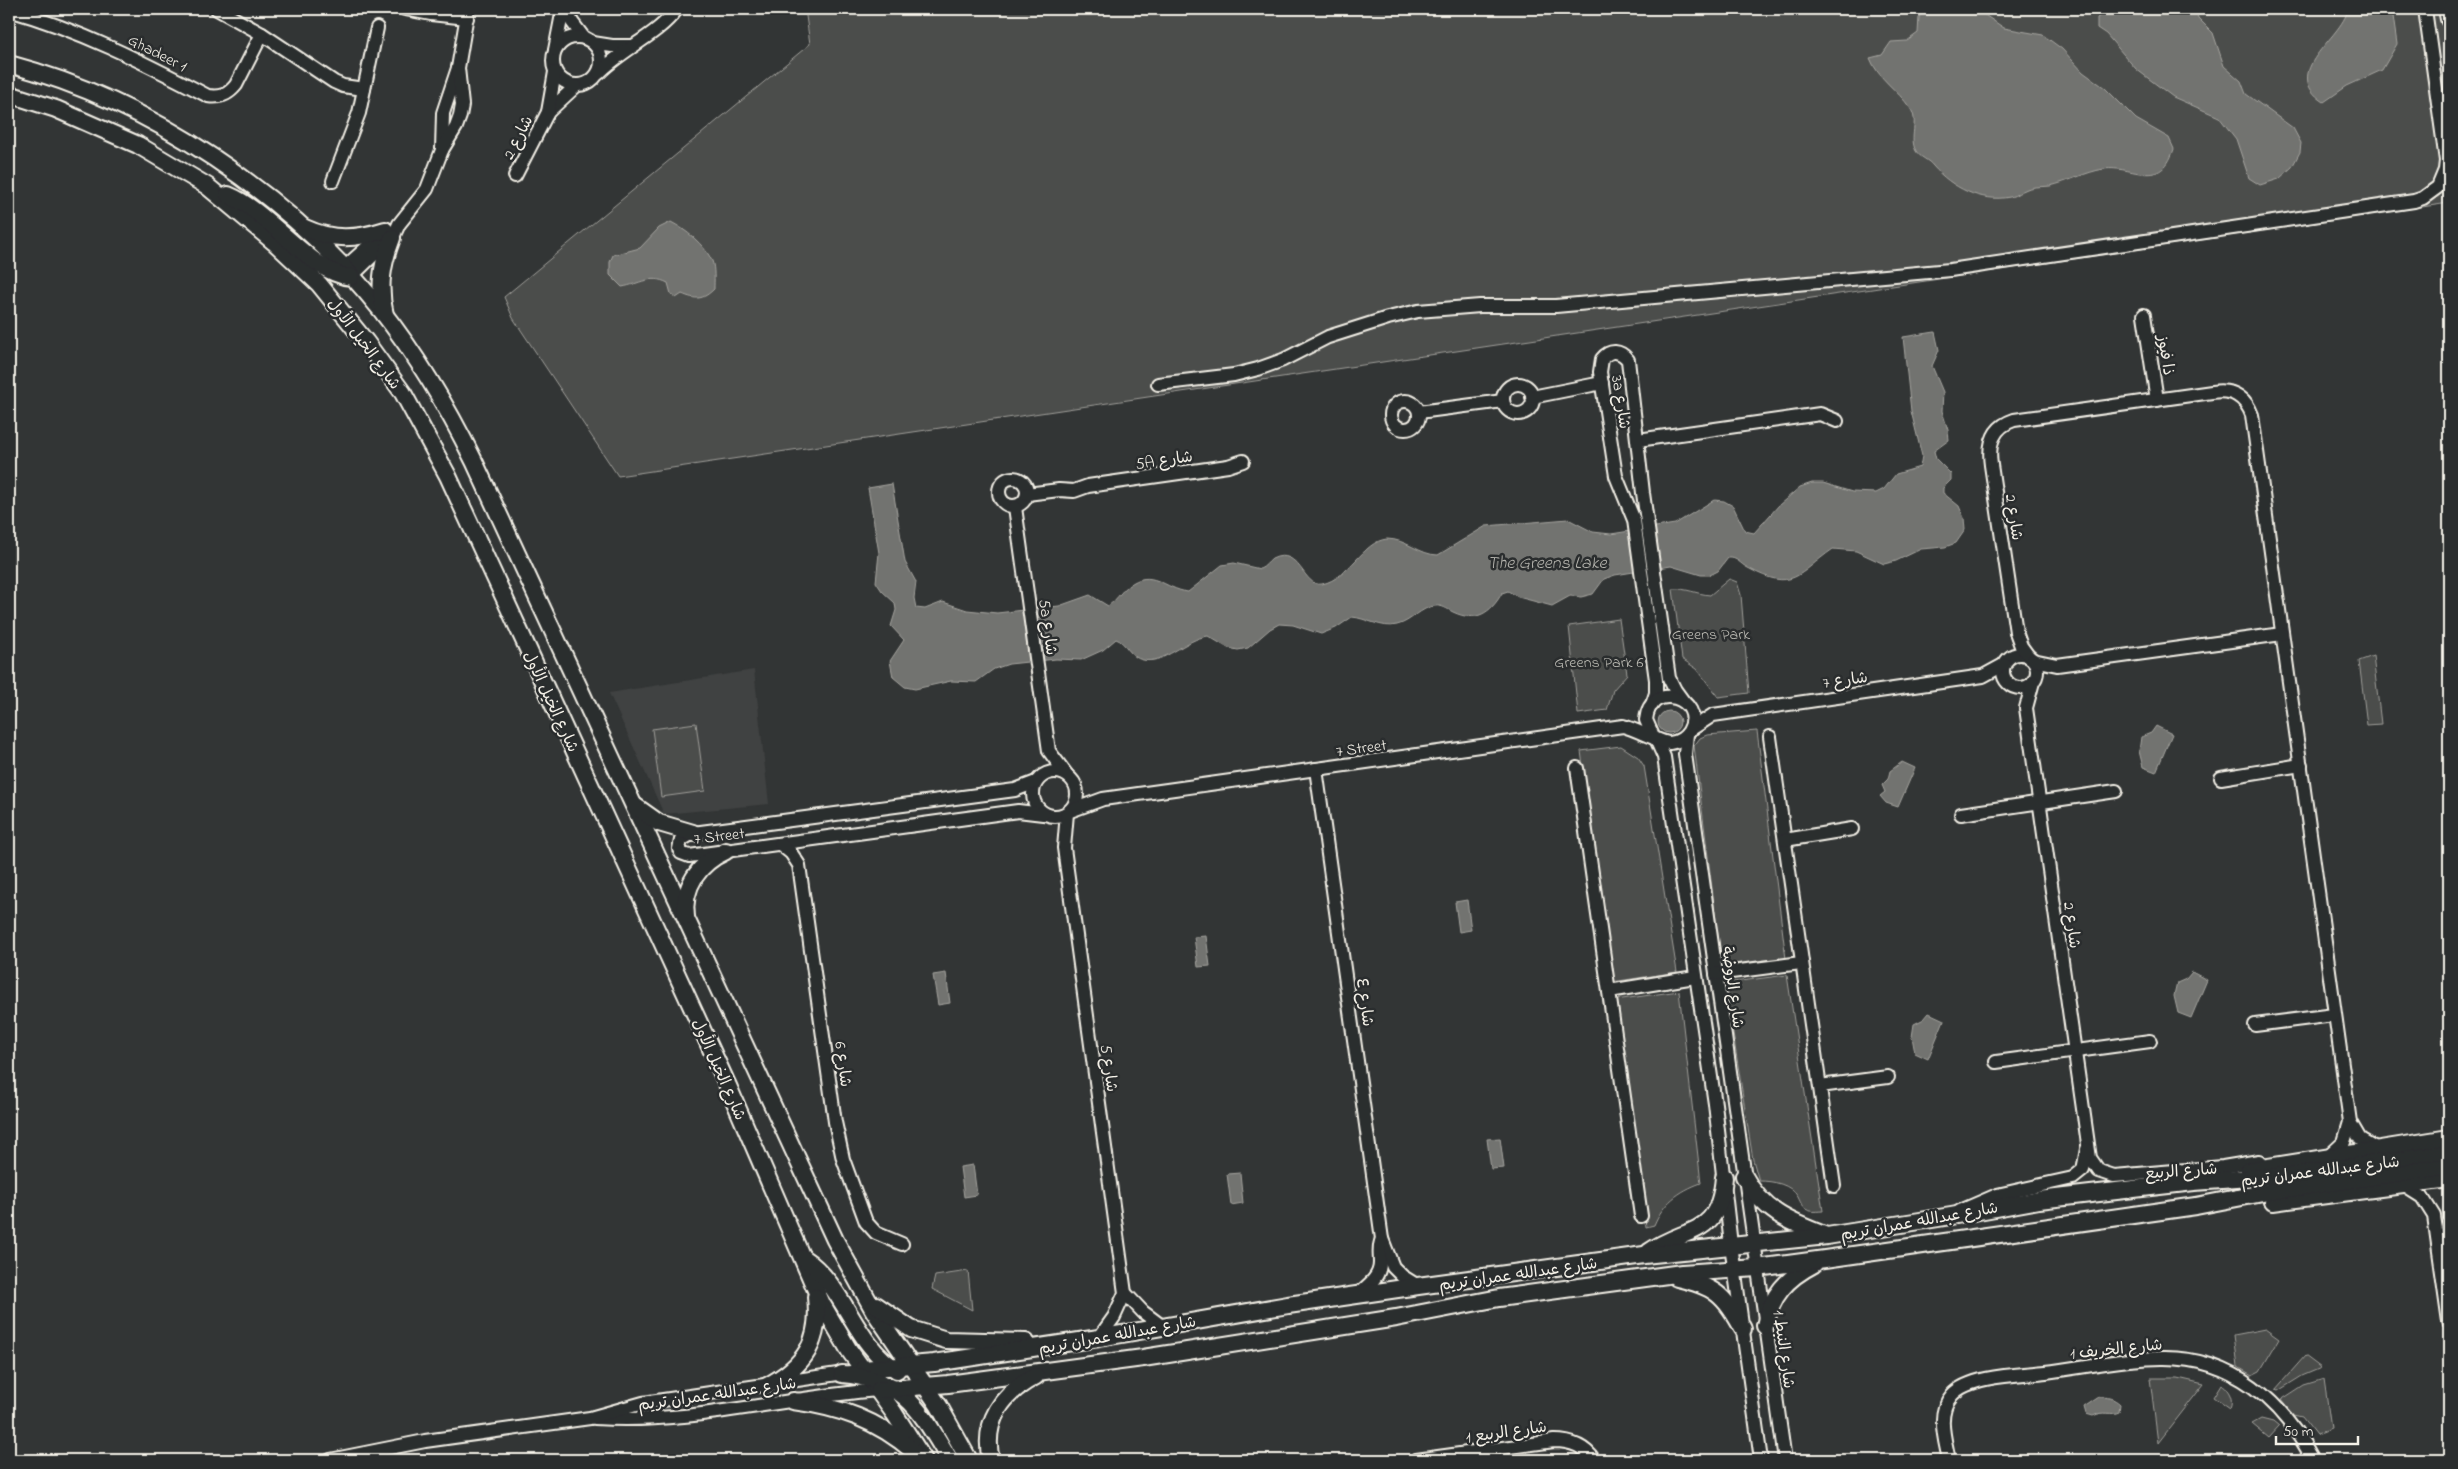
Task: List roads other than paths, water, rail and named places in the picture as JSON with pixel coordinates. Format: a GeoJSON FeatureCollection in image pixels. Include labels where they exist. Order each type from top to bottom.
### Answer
{"type":"FeatureCollection","features":[{"type":"Feature","properties":{"kind":"main road"},"geometry":{"type":"LineString","coordinates":[[2447,9],[2449,19]]}},
{"type":"Feature","properties":{"kind":"main road","name":"شارع الخيل الأول"},"geometry":{"type":"LineString","coordinates":[[9,64],[96,96],[179,136],[233,171],[295,222],[384,314],[428,377],[460,432],[835,1240],[889,1335],[924,1383],[969,1460]]}},
{"type":"Feature","properties":{"kind":"main road","name":"شارع الخيل الأول"},"geometry":{"type":"LineString","coordinates":[[9,94],[56,109],[138,145],[190,175],[214,192],[312,277],[341,310],[402,393],[448,476],[728,1086],[803,1258],[815,1290],[829,1318],[879,1390],[924,1460]]}},
{"type":"Feature","properties":{"kind":"main road"},"geometry":{"type":"LineString","coordinates":[[214,192],[225,194],[244,203],[283,232],[321,267],[345,274],[336,292],[341,310]]}},
{"type":"Feature","properties":{"kind":"main road"},"geometry":{"type":"LineString","coordinates":[[295,222],[314,232],[335,237],[356,238],[392,231],[381,276],[381,296],[384,314]]}},
{"type":"Feature","properties":{"kind":"main road"},"geometry":{"type":"LineString","coordinates":[[336,292],[340,286],[347,284],[354,288],[374,309],[384,314]]}},
{"type":"Feature","properties":{"kind":"main road"},"geometry":{"type":"LineString","coordinates":[[632,802],[659,823],[693,833]]}},
{"type":"Feature","properties":{"kind":"main road"},"geometry":{"type":"LineString","coordinates":[[687,922],[686,902],[695,875],[708,860],[726,851]]}},
{"type":"Feature","properties":{"kind":"main road","name":"شارع الربيع"},"geometry":{"type":"LineString","coordinates":[[2291,1175],[2329,1156],[2449,1138]]}},
{"type":"Feature","properties":{"kind":"main road","name":"شارع عبدالله عمران تريم"},"geometry":{"type":"LineString","coordinates":[[879,1390],[924,1383],[948,1384],[1046,1371],[1387,1320],[1499,1298],[1665,1275],[1757,1268],[2196,1206],[2291,1175],[2449,1153]]}},
{"type":"Feature","properties":{"kind":"main road","name":"شارع عبدالله عمران تريم"},"geometry":{"type":"LineString","coordinates":[[866,1373],[891,1367],[910,1366],[1099,1338],[1255,1310],[1644,1255],[1826,1236],[2039,1200],[2194,1182],[2449,1166]]}},
{"type":"Feature","properties":{"kind":"main road"},"geometry":{"type":"LineString","coordinates":[[1744,1176],[1759,1199],[1771,1211],[1788,1221],[1826,1236]]}},
{"type":"Feature","properties":{"kind":"main road"},"geometry":{"type":"LineString","coordinates":[[1644,1255],[1671,1240],[1690,1234],[1708,1222],[1720,1200],[1724,1177]]}},
{"type":"Feature","properties":{"kind":"main road"},"geometry":{"type":"LineString","coordinates":[[2196,1206],[2270,1202],[2449,1179]]}},
{"type":"Feature","properties":{"kind":"main road"},"geometry":{"type":"LineString","coordinates":[[803,1258],[826,1277],[864,1337],[879,1356],[891,1367],[924,1383]]}},
{"type":"Feature","properties":{"kind":"main road"},"geometry":{"type":"LineString","coordinates":[[1765,1326],[1772,1302],[1785,1283],[1802,1270],[1825,1259]]}},
{"type":"Feature","properties":{"kind":"main road"},"geometry":{"type":"LineString","coordinates":[[1665,1275],[1711,1288],[1728,1303],[1743,1329]]}},
{"type":"Feature","properties":{"kind":"main road"},"geometry":{"type":"LineString","coordinates":[[767,1386],[793,1370],[810,1348],[817,1319],[815,1290]]}},
{"type":"Feature","properties":{"kind":"main road"},"geometry":{"type":"LineString","coordinates":[[866,1296],[894,1320],[928,1336],[965,1342],[1010,1341],[1046,1346]]}},
{"type":"Feature","properties":{"kind":"main road"},"geometry":{"type":"LineString","coordinates":[[864,1337],[882,1352],[890,1347],[889,1335]]}},
{"type":"Feature","properties":{"kind":"main road"},"geometry":{"type":"LineString","coordinates":[[992,1460],[989,1435],[992,1420],[998,1406],[1009,1393],[1022,1383],[1046,1371]]}},
{"type":"Feature","properties":{"kind":"main road"},"geometry":{"type":"LineString","coordinates":[[842,1374],[866,1373],[896,1388],[917,1409],[950,1460]]}},
{"type":"Feature","properties":{"kind":"main road"},"geometry":{"type":"LineString","coordinates":[[793,1401],[829,1406],[864,1418],[898,1438],[924,1460]]}},
{"type":"Feature","properties":{"kind":"street"},"geometry":{"type":"LineString","coordinates":[[217,9],[262,34],[334,82],[343,86],[364,89]]}},
{"type":"Feature","properties":{"kind":"street"},"geometry":{"type":"LineString","coordinates":[[345,274],[392,231],[426,188],[442,150],[456,127],[460,116],[462,105],[458,68],[467,13],[430,14],[405,9]]}},
{"type":"Feature","properties":{"kind":"street"},"geometry":{"type":"LineString","coordinates":[[564,9],[572,22],[601,57],[599,73]]}},
{"type":"Feature","properties":{"kind":"street","name":"شارع 2"},"geometry":{"type":"LineString","coordinates":[[515,176],[548,112],[555,72],[553,58],[564,9]]}},
{"type":"Feature","properties":{"kind":"street","name":"شارع 2"},"geometry":{"type":"LineString","coordinates":[[548,112],[576,86],[585,85],[631,46],[665,22],[677,9]]}},
{"type":"Feature","properties":{"kind":"street"},"geometry":{"type":"LineString","coordinates":[[1158,384],[1234,375],[1258,369],[1282,360],[1328,337],[1380,320],[1418,311],[1480,306],[1556,306],[1950,270],[2331,215],[2423,198],[2438,187],[2445,170],[2446,161],[2425,9]]}},
{"type":"Feature","properties":{"kind":"street","name":"Ghadeer 1"},"geometry":{"type":"LineString","coordinates":[[9,10],[84,35],[124,52],[208,96],[216,97],[231,91],[236,85],[262,34]]}},
{"type":"Feature","properties":{"kind":"street"},"geometry":{"type":"LineString","coordinates":[[333,181],[354,130],[377,28]]}},
{"type":"Feature","properties":{"kind":"street"},"geometry":{"type":"LineString","coordinates":[[555,52],[567,40],[588,40],[612,46],[631,46]]}},
{"type":"Feature","properties":{"kind":"street"},"geometry":{"type":"LineString","coordinates":[[555,72],[560,79],[576,86]]}},
{"type":"Feature","properties":{"kind":"street","name":"ذا فيوز"},"geometry":{"type":"LineString","coordinates":[[2144,314],[2157,400]]}},
{"type":"Feature","properties":{"kind":"street","name":"3a شارع"},"geometry":{"type":"LineString","coordinates":[[1650,707],[1656,693],[1656,680],[1643,580],[1634,520],[1616,476],[1600,365],[1602,359],[1612,351],[1624,355],[1629,366],[1669,678],[1674,690],[1685,703]]}},
{"type":"Feature","properties":{"kind":"street"},"geometry":{"type":"LineString","coordinates":[[1516,385],[1525,386],[1532,397],[1528,410],[1520,414],[1507,409],[1503,401],[1505,392],[1516,385]]}},
{"type":"Feature","properties":{"kind":"street"},"geometry":{"type":"LineString","coordinates":[[1532,397],[1566,392],[1574,388],[1603,386]]}},
{"type":"Feature","properties":{"kind":"street"},"geometry":{"type":"LineString","coordinates":[[2157,400],[2227,391],[2240,397],[2249,408],[2350,1122],[2360,1138],[2377,1149]]}},
{"type":"Feature","properties":{"kind":"street","name":"شارع 2"},"geometry":{"type":"LineString","coordinates":[[2031,659],[2021,646],[2016,632],[1990,458],[1993,436],[2002,426],[2014,420],[2157,400]]}},
{"type":"Feature","properties":{"kind":"street"},"geometry":{"type":"LineString","coordinates":[[1418,412],[1503,401]]}},
{"type":"Feature","properties":{"kind":"street"},"geometry":{"type":"LineString","coordinates":[[1637,437],[1687,434],[1694,431],[1820,414],[1838,421]]}},
{"type":"Feature","properties":{"kind":"street","name":"5A شارع"},"geometry":{"type":"LineString","coordinates":[[1028,494],[1059,490],[1074,491],[1088,486],[1233,465],[1243,461]]}},
{"type":"Feature","properties":{"kind":"street"},"geometry":{"type":"LineString","coordinates":[[1616,476],[1620,480],[1630,482],[1635,481],[1642,473]]}},
{"type":"Feature","properties":{"kind":"street"},"geometry":{"type":"LineString","coordinates":[[1011,478],[1017,478],[1025,484],[1028,494],[1023,502],[1015,506],[1005,505],[999,497],[999,487],[1002,482],[1011,478]]}},
{"type":"Feature","properties":{"kind":"street","name":"5a شارع"},"geometry":{"type":"LineString","coordinates":[[1015,506],[1049,751],[1037,781]]}},
{"type":"Feature","properties":{"kind":"street","name":"شارع 2"},"geometry":{"type":"LineString","coordinates":[[2006,662],[2016,632]]}},
{"type":"Feature","properties":{"kind":"street"},"geometry":{"type":"LineString","coordinates":[[2057,665],[2022,688],[2009,684],[2003,674],[2006,662],[2018,655],[2057,665],[2282,634]]}},
{"type":"Feature","properties":{"kind":"street"},"geometry":{"type":"LineString","coordinates":[[2031,659],[2036,668],[2034,680]]}},
{"type":"Feature","properties":{"kind":"street","name":"شارع 7"},"geometry":{"type":"LineString","coordinates":[[1688,732],[1713,715],[1982,676],[2006,662]]}},
{"type":"Feature","properties":{"kind":"street","name":"شارع 7"},"geometry":{"type":"LineString","coordinates":[[1982,676],[2009,684]]}},
{"type":"Feature","properties":{"kind":"street","name":"شارع 2"},"geometry":{"type":"LineString","coordinates":[[2034,680],[2026,708],[2087,1147]]}},
{"type":"Feature","properties":{"kind":"street","name":"شارع 2"},"geometry":{"type":"LineString","coordinates":[[2009,684],[2026,708]]}},
{"type":"Feature","properties":{"kind":"street"},"geometry":{"type":"LineString","coordinates":[[1666,697],[1685,703],[1692,717],[1688,732],[1682,739],[1669,743],[1623,726],[1666,697]]}},
{"type":"Feature","properties":{"kind":"street","name":"شارع 7"},"geometry":{"type":"LineString","coordinates":[[1685,703],[1713,715]]}},
{"type":"Feature","properties":{"kind":"street"},"geometry":{"type":"LineString","coordinates":[[1650,707],[1646,720],[1664,757],[1715,1104],[1731,1245],[1761,1460]]}},
{"type":"Feature","properties":{"kind":"street","name":"7 Street"},"geometry":{"type":"LineString","coordinates":[[1068,812],[1103,799],[1623,726]]}},
{"type":"Feature","properties":{"kind":"street","name":"شارع الروضة"},"geometry":{"type":"LineString","coordinates":[[1688,732],[1686,754],[1753,1243]]}},
{"type":"Feature","properties":{"kind":"street"},"geometry":{"type":"LineString","coordinates":[[1770,737],[1834,1186]]}},
{"type":"Feature","properties":{"kind":"street","name":"5a شارع"},"geometry":{"type":"LineString","coordinates":[[1049,751],[1070,777]]}},
{"type":"Feature","properties":{"kind":"street"},"geometry":{"type":"LineString","coordinates":[[2221,778],[2301,765]]}},
{"type":"Feature","properties":{"kind":"street"},"geometry":{"type":"LineString","coordinates":[[1578,768],[1641,1216]]}},
{"type":"Feature","properties":{"kind":"street","name":"شارع ٤"},"geometry":{"type":"LineString","coordinates":[[1316,769],[1382,1239],[1393,1267],[1418,1286]]}},
{"type":"Feature","properties":{"kind":"street"},"geometry":{"type":"LineString","coordinates":[[1070,777],[1076,785],[1077,799],[1068,812],[1057,817],[1045,814],[1034,803],[1033,789],[1037,781],[1049,772],[1070,777],[1086,792],[1103,799]]}},
{"type":"Feature","properties":{"kind":"street","name":"7 Street"},"geometry":{"type":"LineString","coordinates":[[1037,781],[1015,790],[693,833],[684,836],[679,844],[679,849],[685,855],[780,844],[1018,811],[1045,814]]}},
{"type":"Feature","properties":{"kind":"street"},"geometry":{"type":"LineString","coordinates":[[1961,814],[2116,791]]}},
{"type":"Feature","properties":{"kind":"street","name":"شارع 5"},"geometry":{"type":"LineString","coordinates":[[1068,812],[1064,848],[1125,1293]]}},
{"type":"Feature","properties":{"kind":"street","name":"شارع 5"},"geometry":{"type":"LineString","coordinates":[[1045,814],[1064,848]]}},
{"type":"Feature","properties":{"kind":"street"},"geometry":{"type":"LineString","coordinates":[[1785,840],[1852,829]]}},
{"type":"Feature","properties":{"kind":"street"},"geometry":{"type":"LineString","coordinates":[[800,865],[805,851],[814,839]]}},
{"type":"Feature","properties":{"kind":"street"},"geometry":{"type":"LineString","coordinates":[[780,844],[791,853],[800,865]]}},
{"type":"Feature","properties":{"kind":"street","name":"شارع 6"},"geometry":{"type":"LineString","coordinates":[[800,865],[835,1122],[843,1158],[866,1222],[876,1233],[902,1244]]}},
{"type":"Feature","properties":{"kind":"street"},"geometry":{"type":"LineString","coordinates":[[1716,974],[1801,963]]}},
{"type":"Feature","properties":{"kind":"street"},"geometry":{"type":"LineString","coordinates":[[1609,991],[1695,977]]}},
{"type":"Feature","properties":{"kind":"street"},"geometry":{"type":"LineString","coordinates":[[2255,1024],[2334,1014]]}},
{"type":"Feature","properties":{"kind":"street"},"geometry":{"type":"LineString","coordinates":[[1996,1062],[2150,1040]]}},
{"type":"Feature","properties":{"kind":"street"},"geometry":{"type":"LineString","coordinates":[[1820,1086],[1888,1077]]}},
{"type":"Feature","properties":{"kind":"street"},"geometry":{"type":"LineString","coordinates":[[2329,1156],[2344,1142],[2350,1122]]}},
{"type":"Feature","properties":{"kind":"street"},"geometry":{"type":"LineString","coordinates":[[1951,1216],[1973,1204],[1997,1195],[2073,1178],[2085,1164],[2087,1147]]}},
{"type":"Feature","properties":{"kind":"street","name":"شارع الربيع"},"geometry":{"type":"LineString","coordinates":[[2087,1147],[2090,1158],[2099,1171],[2114,1176],[2223,1167],[2272,1159],[2291,1175]]}},
{"type":"Feature","properties":{"kind":"street"},"geometry":{"type":"LineString","coordinates":[[2403,1185],[2422,1197],[2442,1227],[2449,1322]]}},
{"type":"Feature","properties":{"kind":"street","name":"شارع ٤"},"geometry":{"type":"LineString","coordinates":[[1357,1295],[1376,1276],[1380,1263],[1379,1248],[1382,1239]]}},
{"type":"Feature","properties":{"kind":"street","name":"شارع النبط 1"},"geometry":{"type":"LineString","coordinates":[[1753,1243],[1785,1460]]}},
{"type":"Feature","properties":{"kind":"street"},"geometry":{"type":"LineString","coordinates":[[1099,1338],[1114,1317],[1125,1293],[1142,1312],[1163,1327]]}},
{"type":"Feature","properties":{"kind":"street","name":"شارع الخريف 1"},"geometry":{"type":"LineString","coordinates":[[1948,1460],[1943,1427],[1946,1406],[1951,1396],[1967,1384],[2002,1377],[2164,1358],[2205,1363],[2255,1388],[2287,1417],[2302,1438],[2313,1460]]}},
{"type":"Feature","properties":{"kind":"street","name":"شارع عبدالله عمران تريم"},"geometry":{"type":"LineString","coordinates":[[330,1460],[425,1441],[590,1418],[643,1403],[842,1374]]}},
{"type":"Feature","properties":{"kind":"street","name":"شارع عبدالله عمران تريم"},"geometry":{"type":"LineString","coordinates":[[590,1418],[628,1420],[680,1418],[879,1390]]}},
{"type":"Feature","properties":{"kind":"street","name":"شارع الربيع 1"},"geometry":{"type":"LineString","coordinates":[[1416,1460],[1554,1441],[1573,1444],[1582,1448],[1594,1460]]}},
{"type":"Feature","properties":{"kind":"water"},"geometry":{"type":"Polygon","coordinates":[[[1927,9],[1976,9],[2004,28],[2043,35],[2062,49],[2083,72],[2105,88],[2136,119],[2169,138],[2174,149],[2168,162],[2161,170],[2153,173],[2145,174],[2104,169],[2050,186],[2030,188],[2010,197],[1988,198],[1967,192],[1958,187],[1917,153],[1913,140],[1913,113],[1878,72],[1870,58],[1882,55],[1891,42],[1907,41],[1918,33],[1919,17],[1927,9]]]}},
{"type":"Feature","properties":{"kind":"water"},"geometry":{"type":"Polygon","coordinates":[[[2109,9],[2196,9],[2198,18],[2213,33],[2224,66],[2241,81],[2246,94],[2293,128],[2301,143],[2300,152],[2292,167],[2279,179],[2260,185],[2249,178],[2236,139],[2219,117],[2173,97],[2136,69],[2106,34],[2097,28],[2097,18],[2109,9]]]}},
{"type":"Feature","properties":{"kind":"water"},"geometry":{"type":"Polygon","coordinates":[[[2348,9],[2392,9],[2397,44],[2382,70],[2347,86],[2324,102],[2312,91],[2308,79],[2310,67],[2343,20],[2348,9]]]}},
{"type":"Feature","properties":{"kind":"water"},"geometry":{"type":"Polygon","coordinates":[[[671,222],[694,238],[705,249],[712,261],[714,289],[703,297],[695,298],[682,294],[676,298],[671,294],[668,283],[656,279],[645,280],[622,287],[610,275],[610,262],[613,255],[640,248],[659,228],[671,222]]]}},
{"type":"Feature","properties":{"kind":"water","name":"The Greens Lake"},"geometry":{"type":"Polygon","coordinates":[[[1935,332],[1939,350],[1932,366],[1943,392],[1942,411],[1949,440],[1934,451],[1936,459],[1951,474],[1951,480],[1943,488],[1943,493],[1959,506],[1964,518],[1965,530],[1956,543],[1945,547],[1921,549],[1896,561],[1884,564],[1856,551],[1833,549],[1802,573],[1786,580],[1763,575],[1731,558],[1728,558],[1718,571],[1710,575],[1701,575],[1671,566],[1615,575],[1604,579],[1593,594],[1581,597],[1570,596],[1552,606],[1518,597],[1508,591],[1502,593],[1488,611],[1476,616],[1461,615],[1438,606],[1425,609],[1407,621],[1391,626],[1352,617],[1336,628],[1321,634],[1293,625],[1279,624],[1270,629],[1248,648],[1238,650],[1228,648],[1208,636],[1199,638],[1159,659],[1151,661],[1139,659],[1123,643],[1116,639],[1103,650],[1081,660],[1056,659],[1009,664],[994,669],[976,682],[951,681],[915,689],[905,687],[893,677],[890,661],[904,640],[891,626],[896,610],[895,603],[882,591],[876,582],[879,553],[868,488],[892,484],[905,562],[916,582],[914,598],[916,608],[925,609],[943,602],[967,610],[997,613],[1059,606],[1090,595],[1108,606],[1128,586],[1144,578],[1188,592],[1222,565],[1234,563],[1260,569],[1272,559],[1281,556],[1295,562],[1310,580],[1316,584],[1322,584],[1341,575],[1378,541],[1387,539],[1438,555],[1486,526],[1568,519],[1593,532],[1611,534],[1675,524],[1714,500],[1724,501],[1733,506],[1745,531],[1754,533],[1779,505],[1800,487],[1812,483],[1823,483],[1852,492],[1876,493],[1884,489],[1896,474],[1920,467],[1922,456],[1911,411],[1903,337],[1935,332]]]}},
{"type":"Feature","properties":{"kind":"water"},"geometry":{"type":"Polygon","coordinates":[[[1669,711],[1677,714],[1680,722],[1677,730],[1669,733],[1661,730],[1658,722],[1661,714],[1669,711]]]}},
{"type":"Feature","properties":{"kind":"water"},"geometry":{"type":"Polygon","coordinates":[[[2156,726],[2172,734],[2156,772],[2143,767],[2139,751],[2141,737],[2151,733],[2156,726]]]}},
{"type":"Feature","properties":{"kind":"water"},"geometry":{"type":"Polygon","coordinates":[[[1902,762],[1915,768],[1898,807],[1886,803],[1880,796],[1885,792],[1882,785],[1888,779],[1890,771],[1902,762]]]}},
{"type":"Feature","properties":{"kind":"water"},"geometry":{"type":"Polygon","coordinates":[[[1467,900],[1471,930],[1459,932],[1455,902],[1467,900]]]}},
{"type":"Feature","properties":{"kind":"water"},"geometry":{"type":"Polygon","coordinates":[[[1206,936],[1210,966],[1198,967],[1194,937],[1206,936]]]}},
{"type":"Feature","properties":{"kind":"water"},"geometry":{"type":"Polygon","coordinates":[[[2192,972],[2207,980],[2191,1018],[2178,1013],[2174,996],[2177,983],[2186,979],[2192,972]]]}},
{"type":"Feature","properties":{"kind":"water"},"geometry":{"type":"Polygon","coordinates":[[[946,973],[950,1003],[938,1005],[933,975],[946,973]]]}},
{"type":"Feature","properties":{"kind":"water"},"geometry":{"type":"Polygon","coordinates":[[[1929,1013],[1944,1020],[1928,1059],[1915,1053],[1912,1037],[1914,1024],[1924,1019],[1929,1013]]]}},
{"type":"Feature","properties":{"kind":"water"},"geometry":{"type":"Polygon","coordinates":[[[1500,1138],[1504,1168],[1491,1169],[1487,1139],[1500,1138]]]}},
{"type":"Feature","properties":{"kind":"water"},"geometry":{"type":"Polygon","coordinates":[[[973,1165],[977,1195],[964,1197],[960,1167],[973,1165]]]}},
{"type":"Feature","properties":{"kind":"water"},"geometry":{"type":"Polygon","coordinates":[[[1240,1173],[1243,1203],[1231,1205],[1227,1174],[1240,1173]]]}},
{"type":"Feature","properties":{"kind":"water"},"geometry":{"type":"Polygon","coordinates":[[[2099,1397],[2110,1398],[2118,1402],[2120,1404],[2119,1412],[2101,1413],[2093,1416],[2086,1414],[2084,1407],[2099,1397]]]}},
{"type":"Feature","properties":{"kind":"park label","name":"Greens Park"},"geometry":{"type":"Point","coordinates":[1711,633]}},
{"type":"Feature","properties":{"kind":"park label","name":"Greens Park 6"},"geometry":{"type":"Point","coordinates":[1599,661]}}]}
